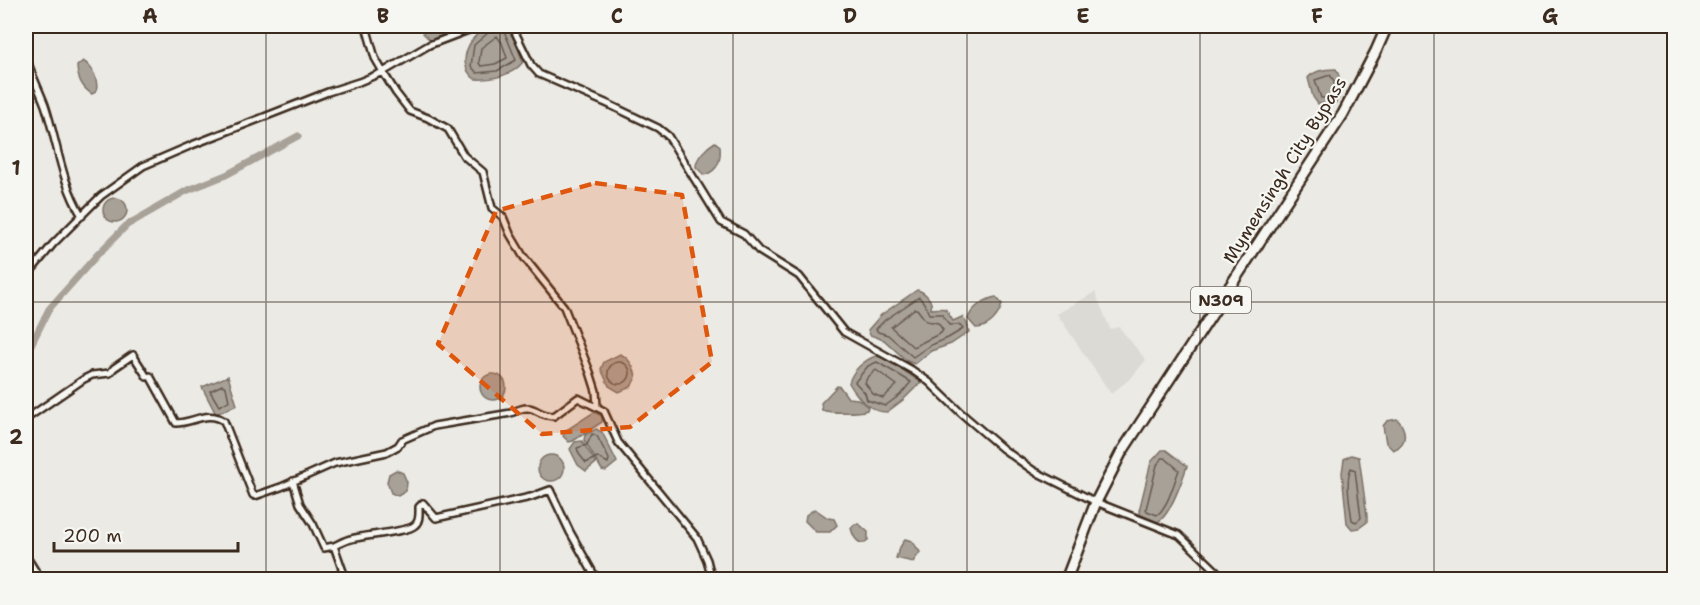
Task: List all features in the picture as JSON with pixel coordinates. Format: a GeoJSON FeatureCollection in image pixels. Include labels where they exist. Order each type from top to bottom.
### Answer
{"type":"FeatureCollection","features":[{"type":"Feature","properties":{"kind":"highway","name":"Mymensingh City Bypass"},"geometry":{"type":"LineString","coordinates":[[1066,579],[1096,502],[1121,453],[1343,114],[1387,26]]}},
{"type":"Feature","properties":{"kind":"street"},"geometry":{"type":"LineString","coordinates":[[366,26],[375,58],[382,72],[410,111],[448,129],[464,156],[483,172],[492,208],[503,217],[523,256],[564,307],[591,372],[597,406]]}},
{"type":"Feature","properties":{"kind":"street"},"geometry":{"type":"LineString","coordinates":[[26,277],[53,244],[101,196],[143,166],[328,92],[359,82],[382,72],[429,45],[479,26]]}},
{"type":"Feature","properties":{"kind":"street"},"geometry":{"type":"LineString","coordinates":[[512,26],[531,65],[539,74],[658,128],[668,136],[721,222],[744,234],[759,251],[800,276],[844,332],[921,376],[1003,449],[1034,471],[1096,502],[1179,535],[1226,579]]}},
{"type":"Feature","properties":{"kind":"street"},"geometry":{"type":"LineString","coordinates":[[26,57],[45,105],[74,204],[82,216]]}},
{"type":"Feature","properties":{"kind":"street"},"geometry":{"type":"LineString","coordinates":[[26,419],[84,379],[92,375],[110,374],[114,368],[133,355],[147,377],[150,376],[176,423],[207,416],[224,421],[255,496],[335,463],[387,452],[398,446],[402,440],[434,426],[512,413],[522,407],[532,407],[543,414],[554,416],[578,398],[604,411],[618,442],[692,530],[702,549],[712,579]]}},
{"type":"Feature","properties":{"kind":"street"},"geometry":{"type":"LineString","coordinates":[[293,482],[300,504],[313,524],[324,548],[352,538],[387,531],[409,530],[417,524],[419,507],[423,503],[436,518],[531,497],[550,490],[570,532],[597,579]]}},
{"type":"Feature","properties":{"kind":"street"},"geometry":{"type":"LineString","coordinates":[[334,546],[346,579]]}},
{"type":"Feature","properties":{"kind":"street"},"geometry":{"type":"LineString","coordinates":[[26,556],[41,579]]}},
{"type":"Feature","properties":{"kind":"street"},"geometry":{"type":"LineString","coordinates":[[68,579],[90,574],[95,579]]}},
{"type":"Feature","properties":{"kind":"highlighted area"},"geometry":{"type":"Polygon","coordinates":[[[595,183],[682,195],[712,362],[630,427],[542,434],[438,344],[496,211],[595,183]]]}},
{"type":"Feature","properties":{"kind":"shaded area"},"geometry":{"type":"Polygon","coordinates":[[[1095,292],[1110,329],[1119,327],[1146,360],[1131,378],[1111,394],[1057,314],[1095,292]]]}},
{"type":"Feature","properties":{"kind":"water"},"geometry":{"type":"Polygon","coordinates":[[[433,26],[458,26],[446,36],[430,40],[423,33],[433,26]]]}},
{"type":"Feature","properties":{"kind":"water"},"geometry":{"type":"Polygon","coordinates":[[[490,26],[507,26],[523,62],[513,71],[501,76],[475,79],[469,73],[465,57],[476,35],[490,26]]]}},
{"type":"Feature","properties":{"kind":"water"},"geometry":{"type":"Polygon","coordinates":[[[83,61],[90,67],[96,79],[96,92],[92,94],[83,85],[78,74],[77,66],[83,61]]]}},
{"type":"Feature","properties":{"kind":"water"},"geometry":{"type":"Polygon","coordinates":[[[1336,69],[1341,84],[1339,98],[1332,106],[1330,103],[1318,104],[1313,97],[1308,78],[1317,72],[1336,69]]]}},
{"type":"Feature","properties":{"kind":"water"},"geometry":{"type":"Polygon","coordinates":[[[715,142],[720,146],[718,164],[713,171],[704,175],[696,167],[696,163],[702,153],[715,142]]]}},
{"type":"Feature","properties":{"kind":"water"},"geometry":{"type":"Polygon","coordinates":[[[115,198],[124,201],[127,210],[124,219],[115,222],[106,219],[103,210],[106,201],[115,198]]]}},
{"type":"Feature","properties":{"kind":"water"},"geometry":{"type":"Polygon","coordinates":[[[917,290],[928,297],[931,309],[945,309],[953,321],[962,317],[967,323],[969,332],[951,344],[931,351],[915,364],[907,361],[884,340],[870,335],[868,330],[881,315],[917,290]]]}},
{"type":"Feature","properties":{"kind":"water"},"geometry":{"type":"Polygon","coordinates":[[[996,297],[1002,304],[998,313],[989,324],[976,328],[968,319],[972,311],[987,300],[996,297]]]}},
{"type":"Feature","properties":{"kind":"water"},"geometry":{"type":"Polygon","coordinates":[[[620,354],[631,363],[636,377],[631,387],[619,392],[609,386],[601,369],[604,362],[620,354]]]}},
{"type":"Feature","properties":{"kind":"water"},"geometry":{"type":"Polygon","coordinates":[[[876,356],[886,359],[921,382],[887,412],[870,407],[849,383],[859,366],[876,356]]]}},
{"type":"Feature","properties":{"kind":"water"},"geometry":{"type":"Polygon","coordinates":[[[493,374],[502,378],[506,387],[502,396],[493,400],[484,396],[480,387],[484,378],[493,374]]]}},
{"type":"Feature","properties":{"kind":"water"},"geometry":{"type":"Polygon","coordinates":[[[228,376],[237,405],[216,414],[202,387],[228,376]]]}},
{"type":"Feature","properties":{"kind":"water"},"geometry":{"type":"Polygon","coordinates":[[[837,386],[848,398],[858,399],[868,407],[867,410],[831,412],[822,410],[821,403],[837,386]]]}},
{"type":"Feature","properties":{"kind":"water"},"geometry":{"type":"Polygon","coordinates":[[[594,412],[602,416],[602,422],[573,441],[569,442],[563,436],[565,431],[594,412]]]}},
{"type":"Feature","properties":{"kind":"water"},"geometry":{"type":"Polygon","coordinates":[[[1397,419],[1403,427],[1404,436],[1398,448],[1393,450],[1386,443],[1383,426],[1387,421],[1397,419]]]}},
{"type":"Feature","properties":{"kind":"water"},"geometry":{"type":"Polygon","coordinates":[[[596,429],[602,432],[617,462],[606,471],[602,470],[584,440],[585,435],[596,429]]]}},
{"type":"Feature","properties":{"kind":"water"},"geometry":{"type":"Polygon","coordinates":[[[582,441],[596,463],[586,471],[578,465],[570,449],[575,442],[582,441]]]}},
{"type":"Feature","properties":{"kind":"water"},"geometry":{"type":"Polygon","coordinates":[[[1162,450],[1166,450],[1187,466],[1171,506],[1157,522],[1141,515],[1139,511],[1151,462],[1162,450]]]}},
{"type":"Feature","properties":{"kind":"water"},"geometry":{"type":"Polygon","coordinates":[[[551,455],[560,459],[564,468],[560,477],[551,481],[542,477],[538,468],[542,459],[551,455]]]}},
{"type":"Feature","properties":{"kind":"water"},"geometry":{"type":"Polygon","coordinates":[[[1351,455],[1359,457],[1367,516],[1367,522],[1359,528],[1352,529],[1347,523],[1342,473],[1344,459],[1351,455]]]}},
{"type":"Feature","properties":{"kind":"water"},"geometry":{"type":"Polygon","coordinates":[[[396,470],[403,473],[407,482],[406,491],[398,496],[391,493],[387,482],[389,474],[396,470]]]}},
{"type":"Feature","properties":{"kind":"water"},"geometry":{"type":"Polygon","coordinates":[[[815,509],[828,518],[834,519],[837,525],[830,532],[816,532],[805,521],[806,515],[815,509]]]}},
{"type":"Feature","properties":{"kind":"water"},"geometry":{"type":"Polygon","coordinates":[[[859,524],[868,532],[868,540],[865,543],[854,537],[851,528],[859,524]]]}},
{"type":"Feature","properties":{"kind":"water"},"geometry":{"type":"Polygon","coordinates":[[[905,539],[912,541],[920,552],[913,562],[896,558],[905,539]]]}},
{"type":"Feature","properties":{"kind":"waterway"},"geometry":{"type":"LineString","coordinates":[[26,368],[30,347],[49,309],[127,225],[186,191],[226,175],[298,136]]}}]}
